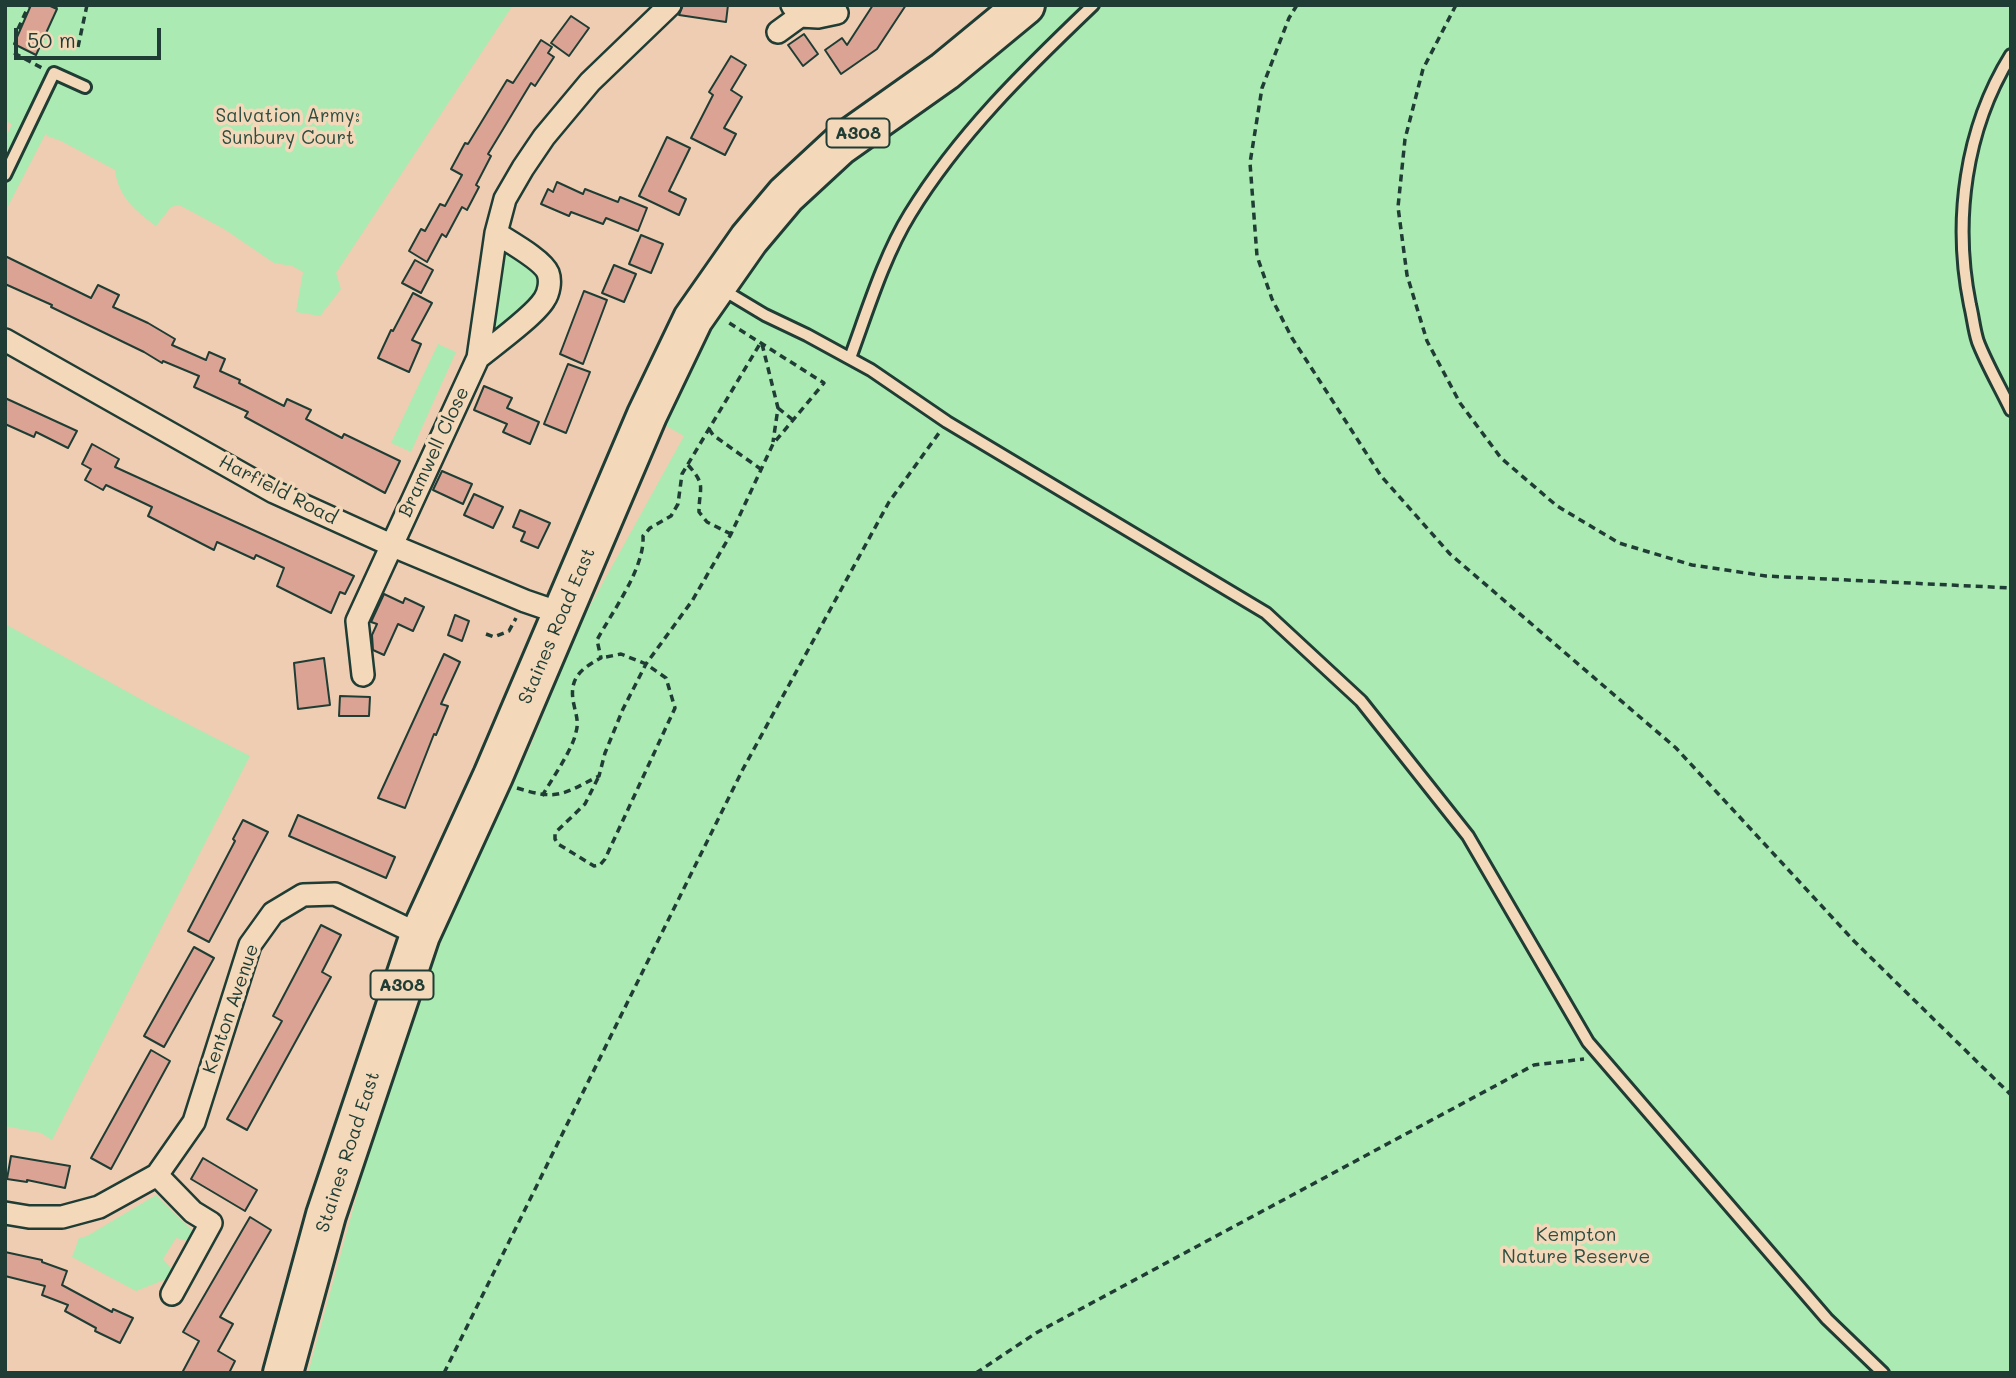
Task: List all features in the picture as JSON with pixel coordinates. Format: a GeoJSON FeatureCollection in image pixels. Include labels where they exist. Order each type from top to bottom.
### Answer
{"type":"FeatureCollection","features":[{"type":"Feature","properties":{"kind":"highway","name":"Staines Road East"},"geometry":{"type":"LineString","coordinates":[[283,1373],[326,1215],[421,934],[564,614],[674,356],[693,319],[748,239],[786,195],[831,154],[945,71],[1025,5]]}},
{"type":"Feature","properties":{"kind":"street","name":"Bramwell Close"},"geometry":{"type":"LineString","coordinates":[[363,675],[357,621],[478,358],[496,233],[505,199],[544,137],[590,82],[662,8]]}},
{"type":"Feature","properties":{"kind":"street"},"geometry":{"type":"LineString","coordinates":[[778,33],[796,10],[818,17],[837,13]]}},
{"type":"Feature","properties":{"kind":"street","name":"Bramwell Close"},"geometry":{"type":"LineString","coordinates":[[478,358],[536,309],[545,299],[549,287],[548,273],[541,264],[496,233]]}},
{"type":"Feature","properties":{"kind":"street","name":"Harfield Road"},"geometry":{"type":"LineString","coordinates":[[5,340],[274,492],[391,545],[525,601],[564,614]]}},
{"type":"Feature","properties":{"kind":"street","name":"Kenton Avenue"},"geometry":{"type":"LineString","coordinates":[[5,1213],[29,1217],[62,1217],[99,1207],[156,1175],[194,1122],[250,945],[273,913],[303,895],[335,894],[421,934]]}},
{"type":"Feature","properties":{"kind":"street"},"geometry":{"type":"LineString","coordinates":[[156,1175],[193,1212],[211,1223],[172,1294]]}},
{"type":"Feature","properties":{"kind":"lane"},"geometry":{"type":"LineString","coordinates":[[850,358],[876,287],[908,216],[955,148],[1013,81],[1093,5]]}},
{"type":"Feature","properties":{"kind":"lane"},"geometry":{"type":"LineString","coordinates":[[2011,55],[1985,108],[1970,158],[1962,209],[1965,280],[1978,341],[2011,410]]}},
{"type":"Feature","properties":{"kind":"lane"},"geometry":{"type":"LineString","coordinates":[[5,176],[54,73],[85,87]]}},
{"type":"Feature","properties":{"kind":"lane"},"geometry":{"type":"LineString","coordinates":[[715,285],[765,315],[850,358],[947,422],[1266,613],[1360,702],[1468,836],[1588,1042],[1827,1319],[1883,1373]]}},
{"type":"Feature","properties":{"kind":"path"},"geometry":{"type":"LineString","coordinates":[[18,29],[29,5]]}},
{"type":"Feature","properties":{"kind":"path"},"geometry":{"type":"LineString","coordinates":[[51,5],[60,9]]}},
{"type":"Feature","properties":{"kind":"path"},"geometry":{"type":"LineString","coordinates":[[78,47],[87,5]]}},
{"type":"Feature","properties":{"kind":"path"},"geometry":{"type":"LineString","coordinates":[[1297,5],[1289,18],[1259,100],[1250,163],[1257,256],[1272,299],[1292,338],[1381,476],[1450,554],[1676,748],[1854,941],[2011,1095]]}},
{"type":"Feature","properties":{"kind":"path"},"geometry":{"type":"LineString","coordinates":[[1456,5],[1423,69],[1405,139],[1398,207],[1407,275],[1427,341],[1460,403],[1501,458],[1557,506],[1619,543],[1692,565],[1766,576],[2011,588]]}},
{"type":"Feature","properties":{"kind":"path"},"geometry":{"type":"LineString","coordinates":[[14,53],[54,73]]}},
{"type":"Feature","properties":{"kind":"path"},"geometry":{"type":"LineString","coordinates":[[726,321],[824,383],[773,444]]}},
{"type":"Feature","properties":{"kind":"path"},"geometry":{"type":"LineString","coordinates":[[542,796],[576,735],[578,719],[573,703],[572,683],[584,667],[601,658],[621,654],[646,664],[666,678],[675,708],[600,865],[594,866],[558,844],[555,833],[585,804],[599,776],[605,753],[623,709],[646,664],[692,601],[731,534],[773,444],[778,408],[761,342]]}},
{"type":"Feature","properties":{"kind":"path"},"geometry":{"type":"LineString","coordinates":[[601,658],[597,640],[636,569],[643,550],[643,536],[650,528],[671,516],[678,504],[682,474],[761,342]]}},
{"type":"Feature","properties":{"kind":"path"},"geometry":{"type":"LineString","coordinates":[[778,408],[793,419]]}},
{"type":"Feature","properties":{"kind":"path"},"geometry":{"type":"LineString","coordinates":[[444,1373],[743,769],[889,502],[947,422]]}},
{"type":"Feature","properties":{"kind":"path"},"geometry":{"type":"LineString","coordinates":[[709,429],[713,435],[762,470]]}},
{"type":"Feature","properties":{"kind":"path"},"geometry":{"type":"LineString","coordinates":[[688,465],[699,477],[702,486],[699,512],[707,522],[731,534]]}},
{"type":"Feature","properties":{"kind":"path"},"geometry":{"type":"LineString","coordinates":[[486,634],[494,637],[509,631],[525,601]]}},
{"type":"Feature","properties":{"kind":"path"},"geometry":{"type":"LineString","coordinates":[[493,776],[542,796],[560,796],[599,776]]}},
{"type":"Feature","properties":{"kind":"path"},"geometry":{"type":"LineString","coordinates":[[976,1373],[1036,1333],[1534,1065],[1579,1058],[1607,1065]]}},
{"type":"Feature","properties":{"kind":"green space","name":"Salvation Army: Sunbury Court"},"geometry":{"type":"Polygon","coordinates":[[[5,5],[513,5],[336,273],[341,289],[320,316],[296,312],[303,272],[292,266],[274,263],[224,229],[179,205],[171,207],[156,226],[129,202],[120,188],[115,170],[47,136],[46,133],[5,212],[5,139],[12,124],[5,121],[5,5]]]}},
{"type":"Feature","properties":{"kind":"green space","name":"Kempton Nature Reserve"},"geometry":{"type":"Polygon","coordinates":[[[1025,5],[2011,5],[2011,1373],[308,1373],[363,1173],[449,918],[531,745],[579,626],[684,436],[647,415],[749,239],[1025,5]]]}},
{"type":"Feature","properties":{"kind":"green space"},"geometry":{"type":"Polygon","coordinates":[[[496,233],[541,264],[549,287],[478,358],[496,233]]]}},
{"type":"Feature","properties":{"kind":"green space"},"geometry":{"type":"Polygon","coordinates":[[[438,344],[456,352],[411,452],[391,443],[438,344]]]}},
{"type":"Feature","properties":{"kind":"green space"},"geometry":{"type":"Polygon","coordinates":[[[5,624],[250,756],[52,1140],[41,1133],[5,1126],[5,624]]]}},
{"type":"Feature","properties":{"kind":"green space"},"geometry":{"type":"Polygon","coordinates":[[[156,1195],[193,1231],[187,1241],[176,1238],[163,1259],[173,1271],[169,1278],[136,1291],[72,1257],[79,1238],[87,1236],[156,1195]]]}},
{"type":"Feature","properties":{"kind":"building"},"geometry":{"type":"Polygon","coordinates":[[[31,5],[48,5],[57,9],[36,55],[14,44],[31,5]]]}},
{"type":"Feature","properties":{"kind":"building"},"geometry":{"type":"Polygon","coordinates":[[[683,5],[728,5],[726,22],[679,15],[683,5]]]}},
{"type":"Feature","properties":{"kind":"building"},"geometry":{"type":"Polygon","coordinates":[[[873,5],[906,5],[877,49],[841,74],[825,50],[842,38],[847,45],[873,5]]]}},
{"type":"Feature","properties":{"kind":"building"},"geometry":{"type":"Polygon","coordinates":[[[571,16],[589,28],[569,56],[551,43],[571,16]]]}},
{"type":"Feature","properties":{"kind":"building"},"geometry":{"type":"Polygon","coordinates":[[[804,34],[818,54],[803,66],[788,45],[804,34]]]}},
{"type":"Feature","properties":{"kind":"building"},"geometry":{"type":"Polygon","coordinates":[[[541,40],[552,47],[548,53],[554,57],[535,86],[531,83],[488,154],[491,156],[467,210],[462,207],[446,237],[442,234],[427,262],[409,251],[421,229],[425,231],[440,204],[445,206],[462,175],[451,169],[507,80],[513,83],[541,40]]]}},
{"type":"Feature","properties":{"kind":"building"},"geometry":{"type":"Polygon","coordinates":[[[731,56],[746,65],[731,90],[742,97],[724,128],[736,134],[725,155],[691,138],[713,95],[709,92],[731,56]]]}},
{"type":"Feature","properties":{"kind":"building"},"geometry":{"type":"Polygon","coordinates":[[[667,137],[690,148],[669,191],[686,199],[679,215],[639,196],[667,137]]]}},
{"type":"Feature","properties":{"kind":"building"},"geometry":{"type":"Polygon","coordinates":[[[557,182],[583,194],[585,189],[618,202],[620,197],[647,208],[638,231],[606,218],[603,224],[571,212],[569,216],[541,204],[548,189],[553,192],[557,182]]]}},
{"type":"Feature","properties":{"kind":"building"},"geometry":{"type":"Polygon","coordinates":[[[641,235],[663,244],[651,273],[629,264],[641,235]]]}},
{"type":"Feature","properties":{"kind":"building"},"geometry":{"type":"Polygon","coordinates":[[[5,256],[91,298],[98,285],[119,295],[113,307],[175,339],[172,345],[206,360],[209,352],[225,359],[220,371],[240,380],[239,383],[284,406],[287,399],[311,410],[306,419],[342,438],[344,434],[400,461],[385,493],[245,417],[248,412],[194,387],[199,376],[163,361],[162,363],[51,307],[52,305],[5,284],[5,256]]]}},
{"type":"Feature","properties":{"kind":"building"},"geometry":{"type":"Polygon","coordinates":[[[415,260],[433,270],[421,293],[402,283],[415,260]]]}},
{"type":"Feature","properties":{"kind":"building"},"geometry":{"type":"Polygon","coordinates":[[[614,265],[636,274],[624,302],[602,293],[614,265]]]}},
{"type":"Feature","properties":{"kind":"building"},"geometry":{"type":"Polygon","coordinates":[[[584,291],[607,300],[583,364],[560,354],[584,291]]]}},
{"type":"Feature","properties":{"kind":"building"},"geometry":{"type":"Polygon","coordinates":[[[413,293],[432,303],[412,340],[421,344],[409,372],[378,358],[413,293]]]}},
{"type":"Feature","properties":{"kind":"building"},"geometry":{"type":"Polygon","coordinates":[[[568,364],[590,372],[566,433],[544,424],[568,364]]]}},
{"type":"Feature","properties":{"kind":"building"},"geometry":{"type":"Polygon","coordinates":[[[484,386],[512,398],[507,408],[539,422],[530,444],[503,432],[507,424],[474,410],[484,386]]]}},
{"type":"Feature","properties":{"kind":"building"},"geometry":{"type":"Polygon","coordinates":[[[5,398],[77,431],[68,448],[36,432],[34,437],[5,424],[5,398]]]}},
{"type":"Feature","properties":{"kind":"building"},"geometry":{"type":"Polygon","coordinates":[[[92,444],[119,459],[115,467],[354,576],[345,594],[340,592],[331,613],[277,586],[284,568],[256,555],[254,559],[217,542],[214,550],[148,516],[152,507],[106,485],[103,490],[85,480],[91,469],[82,464],[92,444]]]}},
{"type":"Feature","properties":{"kind":"building"},"geometry":{"type":"Polygon","coordinates":[[[442,471],[472,484],[463,504],[433,490],[442,471]]]}},
{"type":"Feature","properties":{"kind":"building"},"geometry":{"type":"Polygon","coordinates":[[[474,494],[503,507],[493,528],[464,515],[474,494]]]}},
{"type":"Feature","properties":{"kind":"building"},"geometry":{"type":"Polygon","coordinates":[[[520,510],[550,523],[538,548],[521,541],[525,532],[513,527],[520,510]]]}},
{"type":"Feature","properties":{"kind":"building"},"geometry":{"type":"Polygon","coordinates":[[[384,594],[403,603],[405,598],[424,607],[413,631],[398,624],[384,655],[373,650],[372,635],[377,624],[371,622],[384,594]]]}},
{"type":"Feature","properties":{"kind":"building"},"geometry":{"type":"Polygon","coordinates":[[[455,615],[469,621],[462,641],[448,635],[455,615]]]}},
{"type":"Feature","properties":{"kind":"building"},"geometry":{"type":"Polygon","coordinates":[[[444,654],[460,662],[441,704],[448,706],[405,808],[378,798],[444,654]]]}},
{"type":"Feature","properties":{"kind":"building"},"geometry":{"type":"Polygon","coordinates":[[[324,658],[330,705],[298,709],[294,663],[324,658]]]}},
{"type":"Feature","properties":{"kind":"building"},"geometry":{"type":"Polygon","coordinates":[[[340,696],[370,697],[369,716],[339,716],[340,696]]]}},
{"type":"Feature","properties":{"kind":"building"},"geometry":{"type":"Polygon","coordinates":[[[298,815],[395,857],[386,878],[289,836],[298,815]]]}},
{"type":"Feature","properties":{"kind":"building"},"geometry":{"type":"Polygon","coordinates":[[[243,820],[268,832],[209,942],[188,931],[235,841],[233,839],[243,820]]]}},
{"type":"Feature","properties":{"kind":"building"},"geometry":{"type":"Polygon","coordinates":[[[321,925],[341,935],[322,972],[331,977],[247,1130],[227,1119],[282,1021],[273,1016],[321,925]]]}},
{"type":"Feature","properties":{"kind":"building"},"geometry":{"type":"Polygon","coordinates":[[[194,947],[214,958],[164,1047],[144,1036],[194,947]]]}},
{"type":"Feature","properties":{"kind":"building"},"geometry":{"type":"Polygon","coordinates":[[[151,1050],[170,1061],[111,1169],[91,1158],[151,1050]]]}},
{"type":"Feature","properties":{"kind":"building"},"geometry":{"type":"Polygon","coordinates":[[[11,1156],[70,1166],[65,1188],[7,1179],[11,1156]]]}},
{"type":"Feature","properties":{"kind":"building"},"geometry":{"type":"Polygon","coordinates":[[[203,1158],[257,1190],[245,1211],[191,1179],[203,1158]]]}},
{"type":"Feature","properties":{"kind":"building"},"geometry":{"type":"Polygon","coordinates":[[[250,1217],[271,1230],[220,1317],[233,1324],[218,1351],[235,1361],[229,1373],[182,1373],[199,1341],[183,1332],[250,1217]]]}},
{"type":"Feature","properties":{"kind":"building"},"geometry":{"type":"Polygon","coordinates":[[[5,1252],[42,1260],[67,1271],[62,1285],[112,1312],[113,1309],[133,1318],[120,1343],[95,1331],[96,1328],[65,1311],[68,1305],[42,1295],[45,1286],[5,1276],[5,1252]]]}}]}
